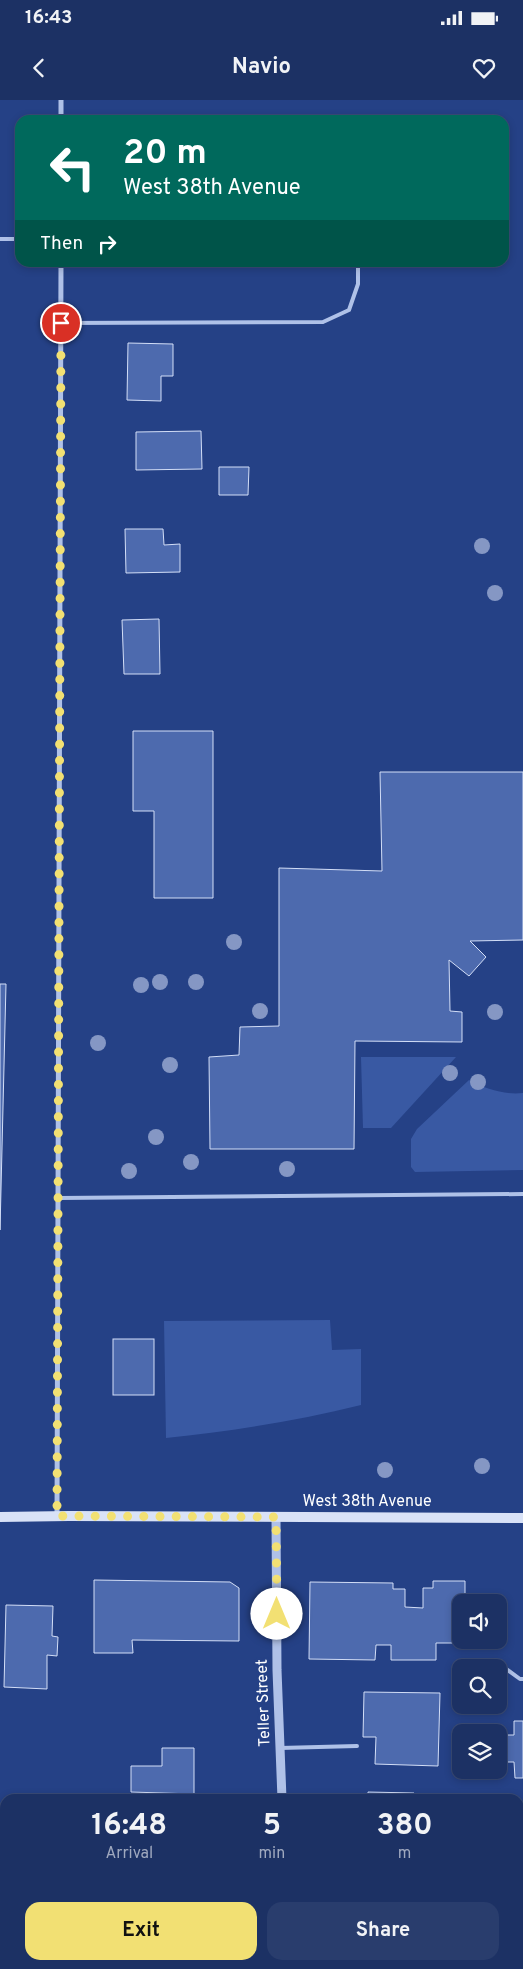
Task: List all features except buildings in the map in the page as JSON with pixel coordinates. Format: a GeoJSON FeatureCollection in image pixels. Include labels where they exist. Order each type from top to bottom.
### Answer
{"type":"FeatureCollection","features":[{"type":"Feature","properties":{"kind":"main road","name":"West 38th Avenue"},"geometry":{"type":"LineString","coordinates":[[0,1517],[523,1518]]}},
{"type":"Feature","properties":{"kind":"street"},"geometry":{"type":"LineString","coordinates":[[61,100],[61,115]]}},
{"type":"Feature","properties":{"kind":"street"},"geometry":{"type":"LineString","coordinates":[[57,1516],[61,267]]}},
{"type":"Feature","properties":{"kind":"street","name":"Teller Street"},"geometry":{"type":"LineString","coordinates":[[276,1517],[277,1670],[282,1794]]}},
{"type":"Feature","properties":{"kind":"lane"},"geometry":{"type":"LineString","coordinates":[[0,239],[15,239]]}},
{"type":"Feature","properties":{"kind":"lane"},"geometry":{"type":"LineString","coordinates":[[61,323],[324,322],[349,310],[358,284],[358,267]]}},
{"type":"Feature","properties":{"kind":"lane"},"geometry":{"type":"LineString","coordinates":[[59,1198],[523,1194]]}},
{"type":"Feature","properties":{"kind":"lane"},"geometry":{"type":"LineString","coordinates":[[507,1670],[520,1679],[523,1679]]}},
{"type":"Feature","properties":{"kind":"lane"},"geometry":{"type":"LineString","coordinates":[[280,1748],[357,1746]]}},
{"type":"Feature","properties":{"kind":"shaded area"},"geometry":{"type":"Polygon","coordinates":[[[361,1057],[456,1057],[391,1128],[363,1128],[361,1057]]]}},
{"type":"Feature","properties":{"kind":"shaded area"},"geometry":{"type":"Polygon","coordinates":[[[469,1080],[495,1091],[523,1093],[523,1170],[415,1172],[411,1167],[411,1139],[417,1129],[469,1080]]]}},
{"type":"Feature","properties":{"kind":"shaded area"},"geometry":{"type":"Polygon","coordinates":[[[330,1320],[332,1350],[361,1349],[361,1405],[264,1425],[166,1438],[164,1321],[330,1320]]]}},
{"type":"Feature","properties":{"kind":"route"},"geometry":{"type":"LineString","coordinates":[[61,323],[60,1154],[57,1516],[276,1517],[277,1614]]}}]}
